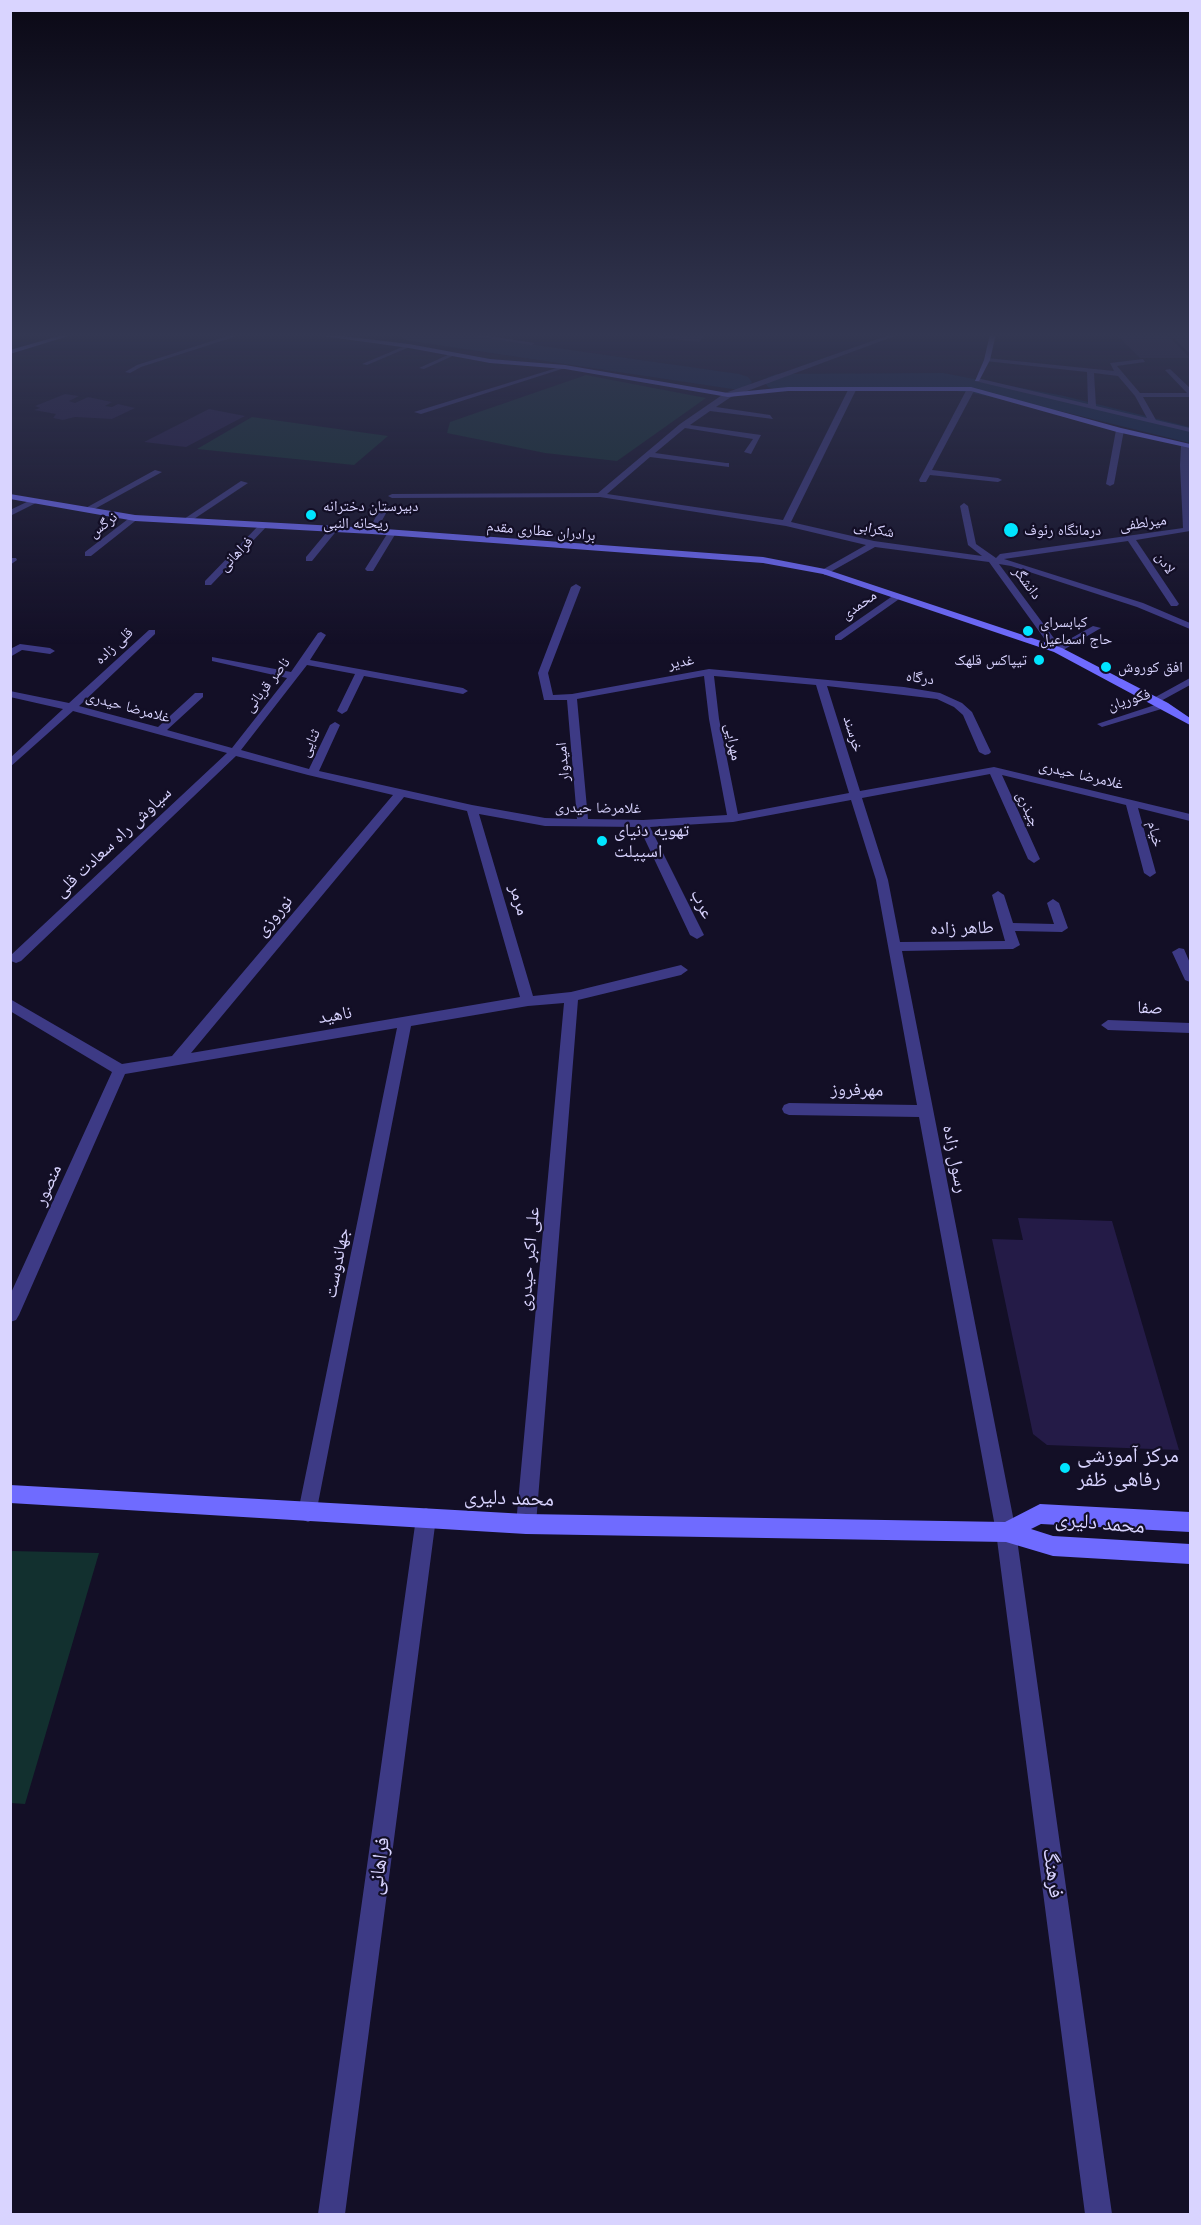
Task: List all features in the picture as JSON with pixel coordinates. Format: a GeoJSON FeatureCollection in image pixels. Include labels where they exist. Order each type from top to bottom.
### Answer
{"type":"FeatureCollection","features":[{"type":"Feature","properties":{"kind":"street"},"geometry":{"type":"LineString","coordinates":[[600,495],[669,438]]}},
{"type":"Feature","properties":{"kind":"street"},"geometry":{"type":"LineString","coordinates":[[748,452],[757,438]]}},
{"type":"Feature","properties":{"kind":"street"},"geometry":{"type":"LineString","coordinates":[[786,522],[828,438]]}},
{"type":"Feature","properties":{"kind":"street"},"geometry":{"type":"LineString","coordinates":[[946,438],[926,476],[998,480]]}},
{"type":"Feature","properties":{"kind":"street"},"geometry":{"type":"LineString","coordinates":[[1110,484],[1119,438]]}},
{"type":"Feature","properties":{"kind":"street"},"geometry":{"type":"LineString","coordinates":[[1153,438],[1188,446],[1189,524]]}},
{"type":"Feature","properties":{"kind":"street"},"geometry":{"type":"LineString","coordinates":[[649,455],[726,465]]}},
{"type":"Feature","properties":{"kind":"street"},"geometry":{"type":"LineString","coordinates":[[86,510],[158,472]]}},
{"type":"Feature","properties":{"kind":"street"},"geometry":{"type":"LineString","coordinates":[[185,521],[244,483]]}},
{"type":"Feature","properties":{"kind":"street","name":"شکرابی"},"geometry":{"type":"LineString","coordinates":[[392,496],[600,495],[786,522],[874,544],[1012,562],[1140,605],[1191,626]]}},
{"type":"Feature","properties":{"kind":"street","name":"برادران عطاری مقدم"},"geometry":{"type":"LineString","coordinates":[[10,496],[135,518],[372,531],[763,560],[825,572],[1058,650]]}},
{"type":"Feature","properties":{"kind":"street"},"geometry":{"type":"LineString","coordinates":[[10,514],[36,501]]}},
{"type":"Feature","properties":{"kind":"street"},"geometry":{"type":"LineString","coordinates":[[372,531],[386,506]]}},
{"type":"Feature","properties":{"kind":"street","name":"دانشگر"},"geometry":{"type":"LineString","coordinates":[[964,506],[972,545],[990,558],[1058,650],[1159,702],[1191,722]]}},
{"type":"Feature","properties":{"kind":"street","name":"نرگس"},"geometry":{"type":"LineString","coordinates":[[88,554],[135,518]]}},
{"type":"Feature","properties":{"kind":"street","name":"میرلطفی"},"geometry":{"type":"LineString","coordinates":[[990,558],[1179,532],[1186,530],[1189,524]]}},
{"type":"Feature","properties":{"kind":"street","name":"فراهانی"},"geometry":{"type":"LineString","coordinates":[[208,583],[264,525]]}},
{"type":"Feature","properties":{"kind":"street"},"geometry":{"type":"LineString","coordinates":[[309,560],[334,529]]}},
{"type":"Feature","properties":{"kind":"street"},"geometry":{"type":"LineString","coordinates":[[370,569],[393,533]]}},
{"type":"Feature","properties":{"kind":"street","name":"لادن"},"geometry":{"type":"LineString","coordinates":[[1131,539],[1178,604],[1140,605]]}},
{"type":"Feature","properties":{"kind":"street"},"geometry":{"type":"LineString","coordinates":[[825,572],[874,544]]}},
{"type":"Feature","properties":{"kind":"street","name":"غدیر"},"geometry":{"type":"LineString","coordinates":[[576,587],[543,673],[548,698],[572,697],[709,672],[821,683]]}},
{"type":"Feature","properties":{"kind":"street","name":"محمدی"},"geometry":{"type":"LineString","coordinates":[[838,638],[897,597]]}},
{"type":"Feature","properties":{"kind":"street"},"geometry":{"type":"LineString","coordinates":[[1058,650],[1096,628]]}},
{"type":"Feature","properties":{"kind":"street","name":"قلی زاده"},"geometry":{"type":"LineString","coordinates":[[10,764],[152,632]]}},
{"type":"Feature","properties":{"kind":"street","name":"ناصر قربانی"},"geometry":{"type":"LineString","coordinates":[[234,752],[304,662],[321,635]]}},
{"type":"Feature","properties":{"kind":"street"},"geometry":{"type":"LineString","coordinates":[[10,654],[20,647],[50,651]]}},
{"type":"Feature","properties":{"kind":"street"},"geometry":{"type":"LineString","coordinates":[[216,659],[293,676]]}},
{"type":"Feature","properties":{"kind":"street"},"geometry":{"type":"LineString","coordinates":[[304,662],[463,691]]}},
{"type":"Feature","properties":{"kind":"street","name":"مهرایی"},"geometry":{"type":"LineString","coordinates":[[709,672],[714,719],[733,818]]}},
{"type":"Feature","properties":{"kind":"street"},"geometry":{"type":"LineString","coordinates":[[342,711],[360,674]]}},
{"type":"Feature","properties":{"kind":"street","name":"فکوریان"},"geometry":{"type":"LineString","coordinates":[[1102,724],[1159,702],[1191,681]]}},
{"type":"Feature","properties":{"kind":"street","name":"درگاه"},"geometry":{"type":"LineString","coordinates":[[821,683],[904,690],[940,696],[958,705],[968,714],[985,752]]}},
{"type":"Feature","properties":{"kind":"street","name":"خرسند"},"geometry":{"type":"LineString","coordinates":[[821,683],[856,794]]}},
{"type":"Feature","properties":{"kind":"street","name":"غلامرضا حیدری"},"geometry":{"type":"LineString","coordinates":[[10,694],[70,707],[312,773],[472,809],[545,822],[643,824],[733,818],[994,770],[1191,817]]}},
{"type":"Feature","properties":{"kind":"street"},"geometry":{"type":"LineString","coordinates":[[160,731],[199,694]]}},
{"type":"Feature","properties":{"kind":"street","name":"امیدوار"},"geometry":{"type":"LineString","coordinates":[[572,697],[583,824]]}},
{"type":"Feature","properties":{"kind":"street","name":"ثنایی"},"geometry":{"type":"LineString","coordinates":[[312,773],[335,725]]}},
{"type":"Feature","properties":{"kind":"street","name":"سیاوش راه سعادت قلی"},"geometry":{"type":"LineString","coordinates":[[16,958],[234,752]]}},
{"type":"Feature","properties":{"kind":"street","name":"چیذری"},"geometry":{"type":"LineString","coordinates":[[994,770],[1034,859]]}},
{"type":"Feature","properties":{"kind":"street","name":"نوروزی"},"geometry":{"type":"LineString","coordinates":[[175,1062],[401,793]]}},
{"type":"Feature","properties":{"kind":"street","name":"رسول زاده"},"geometry":{"type":"LineString","coordinates":[[856,794],[882,880],[1006,1532]]}},
{"type":"Feature","properties":{"kind":"street","name":"خیام"},"geometry":{"type":"LineString","coordinates":[[1131,802],[1150,873]]}},
{"type":"Feature","properties":{"kind":"street","name":"مرمر"},"geometry":{"type":"LineString","coordinates":[[472,809],[528,1002]]}},
{"type":"Feature","properties":{"kind":"street","name":"عرب"},"geometry":{"type":"LineString","coordinates":[[643,824],[697,935]]}},
{"type":"Feature","properties":{"kind":"street","name":"طاهر زاده"},"geometry":{"type":"LineString","coordinates":[[895,947],[1013,945],[998,895]]}},
{"type":"Feature","properties":{"kind":"street"},"geometry":{"type":"LineString","coordinates":[[1008,927],[1062,928],[1053,903]]}},
{"type":"Feature","properties":{"kind":"street"},"geometry":{"type":"LineString","coordinates":[[1179,952],[1191,977]]}},
{"type":"Feature","properties":{"kind":"street","name":"ناهید"},"geometry":{"type":"LineString","coordinates":[[120,1070],[528,1002],[571,997],[681,970]]}},
{"type":"Feature","properties":{"kind":"street","name":"علی اکبر حیدری"},"geometry":{"type":"LineString","coordinates":[[526,1524],[571,997]]}},
{"type":"Feature","properties":{"kind":"street"},"geometry":{"type":"LineString","coordinates":[[10,1004],[120,1070]]}},
{"type":"Feature","properties":{"kind":"street","name":"جهاندوست"},"geometry":{"type":"LineString","coordinates":[[308,1512],[405,1023]]}},
{"type":"Feature","properties":{"kind":"street","name":"صفا"},"geometry":{"type":"LineString","coordinates":[[1108,1025],[1191,1028]]}},
{"type":"Feature","properties":{"kind":"street","name":"منصور"},"geometry":{"type":"LineString","coordinates":[[10,1316],[120,1070]]}},
{"type":"Feature","properties":{"kind":"street","name":"مهرفروز"},"geometry":{"type":"LineString","coordinates":[[789,1108],[926,1111]]}},
{"type":"Feature","properties":{"kind":"street","name":"محمد دلیری"},"geometry":{"type":"LineString","coordinates":[[10,1494],[526,1524],[1006,1532],[1053,1546],[1191,1554]]}},
{"type":"Feature","properties":{"kind":"street","name":"محمد دلیری"},"geometry":{"type":"LineString","coordinates":[[1006,1532],[1040,1514],[1191,1522]]}},
{"type":"Feature","properties":{"kind":"street","name":"فراهانی"},"geometry":{"type":"LineString","coordinates":[[331,2214],[426,1518]]}},
{"type":"Feature","properties":{"kind":"street","name":"فرهنگ"},"geometry":{"type":"LineString","coordinates":[[1006,1532],[1099,2214]]}},
{"type":"Feature","properties":{"kind":"green space"},"geometry":{"type":"Polygon","coordinates":[[[216,438],[386,438],[354,465],[197,449],[216,438]]]}},
{"type":"Feature","properties":{"kind":"green space"},"geometry":{"type":"Polygon","coordinates":[[[471,438],[650,438],[617,461],[545,453],[471,438]]]}},
{"type":"Feature","properties":{"kind":"green space"},"geometry":{"type":"Polygon","coordinates":[[[11,1551],[99,1553],[25,1804],[11,1803],[11,1551]]]}},
{"type":"Feature","properties":{"kind":"building"},"geometry":{"type":"Polygon","coordinates":[[[152,438],[203,438],[186,447],[144,442],[152,438]]]}},
{"type":"Feature","properties":{"kind":"building"},"geometry":{"type":"Polygon","coordinates":[[[1018,1218],[1112,1221],[1179,1450],[1047,1445],[1033,1434],[992,1239],[1023,1240],[1018,1218]]]}},
{"type":"Feature","properties":{"kind":"place","name":"دبیرستان دخترانه ریحانه النبی"},"geometry":{"type":"Point","coordinates":[311,515]}},
{"type":"Feature","properties":{"kind":"place","name":"درمانگاه رئوف"},"geometry":{"type":"Point","coordinates":[1011,530]}},
{"type":"Feature","properties":{"kind":"place","name":"کبابسرای حاج اسماعیل"},"geometry":{"type":"Point","coordinates":[1028,631]}},
{"type":"Feature","properties":{"kind":"place","name":"تیپاکس قلهک"},"geometry":{"type":"Point","coordinates":[1039,660]}},
{"type":"Feature","properties":{"kind":"place","name":"افق کوروش"},"geometry":{"type":"Point","coordinates":[1106,667]}},
{"type":"Feature","properties":{"kind":"place","name":"تهویه دنیای اسپیلت"},"geometry":{"type":"Point","coordinates":[602,841]}},
{"type":"Feature","properties":{"kind":"place","name":"مرکز آموزشی رفاهی ظفر"},"geometry":{"type":"Point","coordinates":[1065,1468]}}]}
